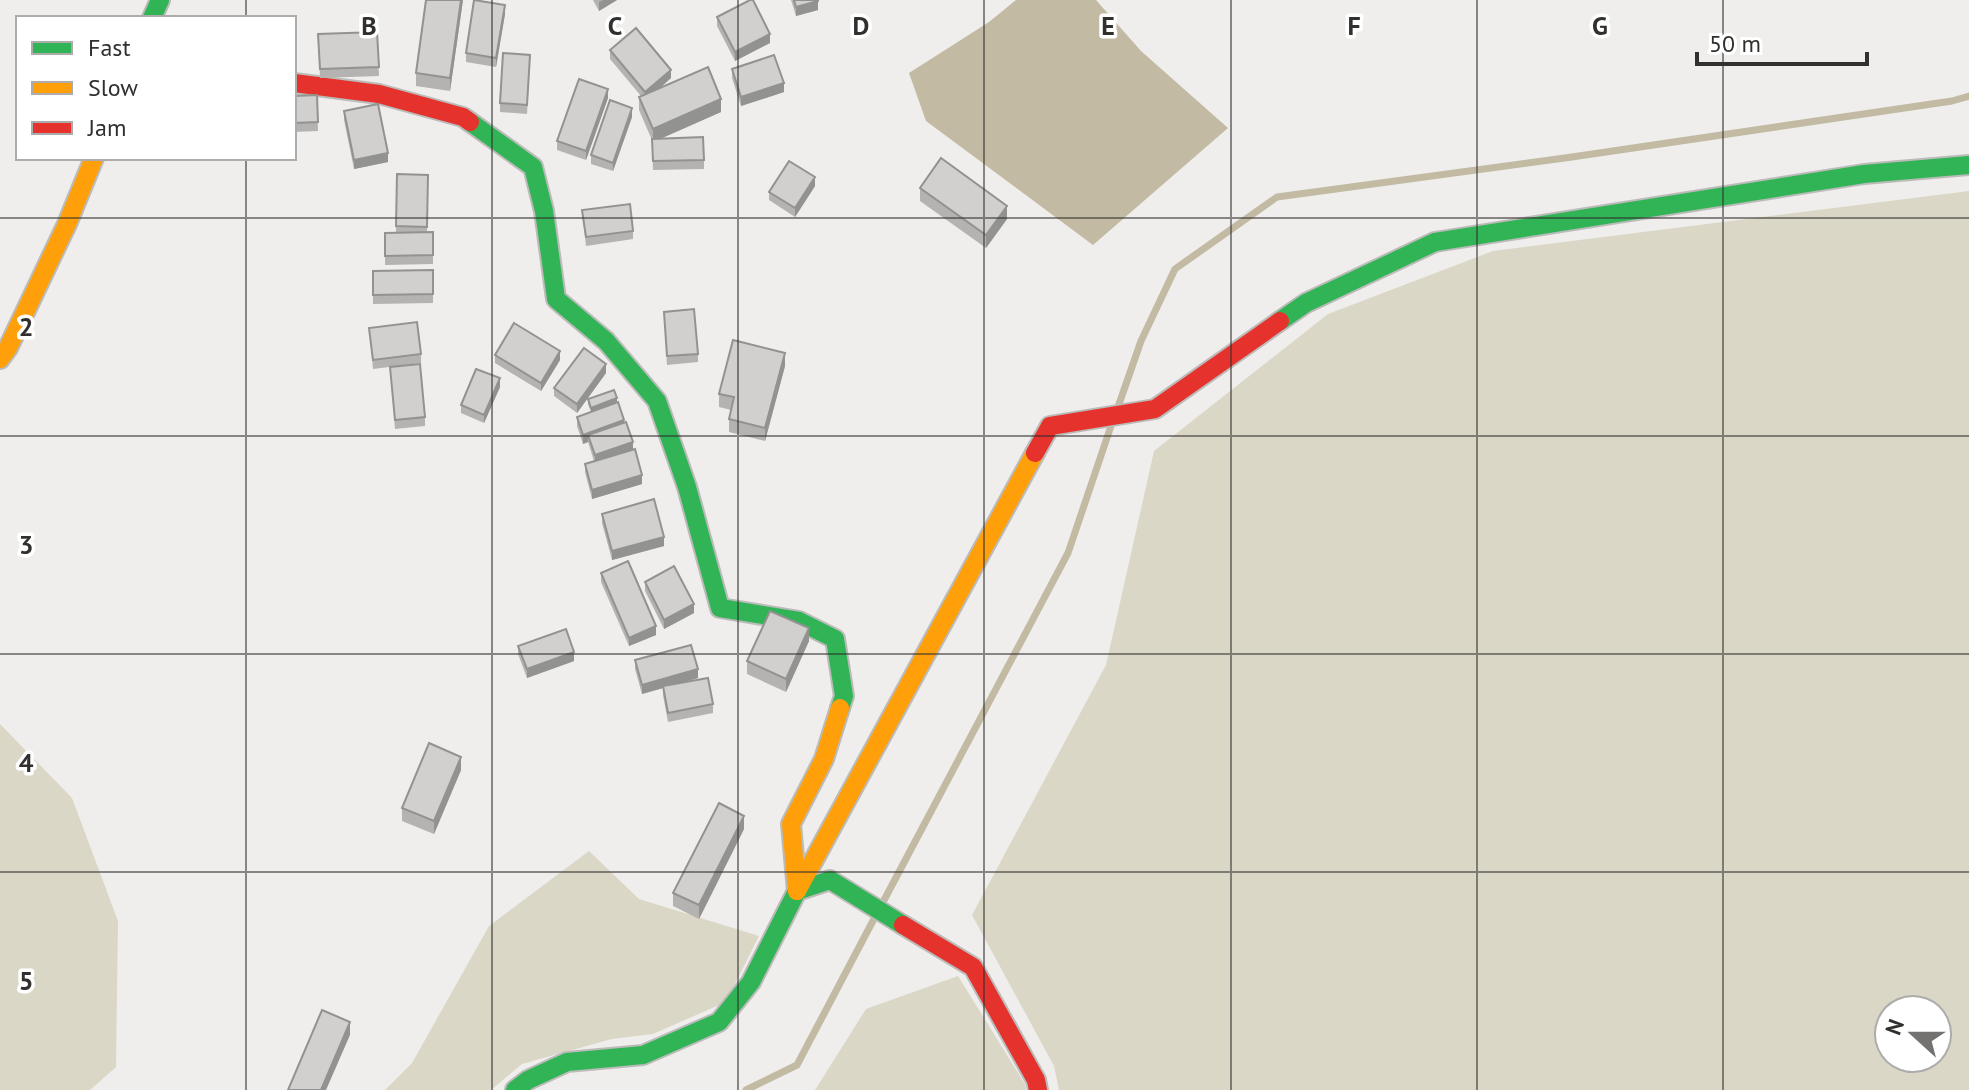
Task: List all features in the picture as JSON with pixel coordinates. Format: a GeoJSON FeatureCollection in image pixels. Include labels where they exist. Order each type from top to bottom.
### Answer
{"type":"FeatureCollection","features":[{"type":"Feature","properties":{"kind":"street"},"geometry":{"type":"LineString","coordinates":[[296,83],[379,94],[463,117],[533,167],[544,211],[556,299],[606,341],[657,401],[687,487],[720,608],[799,621],[835,639],[844,696],[824,759],[791,824],[797,891]]}},
{"type":"Feature","properties":{"kind":"street"},"geometry":{"type":"LineString","coordinates":[[0,359],[67,224],[93,160]]}},
{"type":"Feature","properties":{"kind":"street"},"geometry":{"type":"LineString","coordinates":[[515,1090],[528,1080],[567,1062],[643,1055],[719,1022],[751,982],[797,891],[1050,426],[1155,409],[1306,303],[1435,242],[1864,174],[1969,165]]}},
{"type":"Feature","properties":{"kind":"street"},"geometry":{"type":"LineString","coordinates":[[797,891],[830,880],[973,967],[1036,1080],[1038,1090]]}},
{"type":"Feature","properties":{"kind":"shaded area"},"geometry":{"type":"Polygon","coordinates":[[[1016,0],[1096,0],[1141,51],[1228,128],[1093,245],[926,121],[909,73],[989,22],[1016,0]]]}},
{"type":"Feature","properties":{"kind":"shaded area"},"geometry":{"type":"Polygon","coordinates":[[[1969,191],[1969,1090],[1059,1090],[1054,1066],[972,915],[1106,665],[1154,451],[1328,314],[1493,251],[1969,191]]]}},
{"type":"Feature","properties":{"kind":"shaded area"},"geometry":{"type":"Polygon","coordinates":[[[0,724],[72,798],[118,921],[116,1067],[90,1090],[0,1090],[0,724]]]}},
{"type":"Feature","properties":{"kind":"shaded area"},"geometry":{"type":"Polygon","coordinates":[[[589,851],[639,899],[759,936],[726,1002],[653,1034],[612,1039],[522,1064],[491,1090],[385,1090],[412,1063],[489,926],[589,851]]]}},
{"type":"Feature","properties":{"kind":"shaded area"},"geometry":{"type":"Polygon","coordinates":[[[958,976],[1026,1090],[815,1090],[866,1009],[958,976]]]}},
{"type":"Feature","properties":{"kind":"building"},"geometry":{"type":"Polygon","coordinates":[[[426,0],[461,0],[450,78],[416,73],[426,0]]]}},
{"type":"Feature","properties":{"kind":"building"},"geometry":{"type":"Polygon","coordinates":[[[474,0],[505,5],[496,58],[466,53],[474,0]]]}},
{"type":"Feature","properties":{"kind":"building"},"geometry":{"type":"Polygon","coordinates":[[[753,0],[770,34],[735,52],[717,17],[753,0]]]}},
{"type":"Feature","properties":{"kind":"building"},"geometry":{"type":"Polygon","coordinates":[[[794,0],[818,0],[818,1],[796,7],[794,0]]]}},
{"type":"Feature","properties":{"kind":"building"},"geometry":{"type":"Polygon","coordinates":[[[636,28],[671,70],[645,92],[610,50],[636,28]]]}},
{"type":"Feature","properties":{"kind":"building"},"geometry":{"type":"Polygon","coordinates":[[[377,32],[379,67],[320,69],[318,34],[377,32]]]}},
{"type":"Feature","properties":{"kind":"building"},"geometry":{"type":"Polygon","coordinates":[[[503,53],[530,55],[527,105],[500,103],[503,53]]]}},
{"type":"Feature","properties":{"kind":"building"},"geometry":{"type":"Polygon","coordinates":[[[774,55],[784,83],[741,97],[732,69],[774,55]]]}},
{"type":"Feature","properties":{"kind":"building"},"geometry":{"type":"Polygon","coordinates":[[[708,67],[721,99],[653,129],[639,97],[708,67]]]}},
{"type":"Feature","properties":{"kind":"building"},"geometry":{"type":"Polygon","coordinates":[[[579,79],[608,89],[586,151],[557,141],[579,79]]]}},
{"type":"Feature","properties":{"kind":"building"},"geometry":{"type":"Polygon","coordinates":[[[317,95],[318,122],[296,123],[296,96],[317,95]]]}},
{"type":"Feature","properties":{"kind":"building"},"geometry":{"type":"Polygon","coordinates":[[[610,100],[632,108],[613,163],[591,155],[610,100]]]}},
{"type":"Feature","properties":{"kind":"building"},"geometry":{"type":"Polygon","coordinates":[[[378,104],[388,153],[354,160],[344,111],[378,104]]]}},
{"type":"Feature","properties":{"kind":"building"},"geometry":{"type":"Polygon","coordinates":[[[703,137],[704,160],[653,161],[652,139],[703,137]]]}},
{"type":"Feature","properties":{"kind":"building"},"geometry":{"type":"Polygon","coordinates":[[[941,158],[1007,206],[986,235],[920,188],[941,158]]]}},
{"type":"Feature","properties":{"kind":"building"},"geometry":{"type":"Polygon","coordinates":[[[789,161],[815,177],[795,208],[769,192],[789,161]]]}},
{"type":"Feature","properties":{"kind":"building"},"geometry":{"type":"Polygon","coordinates":[[[397,174],[428,175],[427,227],[396,226],[397,174]]]}},
{"type":"Feature","properties":{"kind":"building"},"geometry":{"type":"Polygon","coordinates":[[[630,204],[633,231],[586,237],[582,210],[630,204]]]}},
{"type":"Feature","properties":{"kind":"building"},"geometry":{"type":"Polygon","coordinates":[[[433,232],[433,255],[385,256],[385,233],[433,232]]]}},
{"type":"Feature","properties":{"kind":"building"},"geometry":{"type":"Polygon","coordinates":[[[433,270],[433,294],[373,295],[373,271],[433,270]]]}},
{"type":"Feature","properties":{"kind":"building"},"geometry":{"type":"Polygon","coordinates":[[[694,309],[698,354],[667,356],[664,312],[694,309]]]}},
{"type":"Feature","properties":{"kind":"building"},"geometry":{"type":"Polygon","coordinates":[[[417,322],[421,354],[373,360],[369,328],[417,322]]]}},
{"type":"Feature","properties":{"kind":"building"},"geometry":{"type":"Polygon","coordinates":[[[514,323],[560,351],[541,383],[495,355],[514,323]]]}},
{"type":"Feature","properties":{"kind":"building"},"geometry":{"type":"Polygon","coordinates":[[[733,340],[785,353],[765,428],[729,419],[734,397],[719,394],[733,340]]]}},
{"type":"Feature","properties":{"kind":"building"},"geometry":{"type":"Polygon","coordinates":[[[584,348],[606,364],[577,404],[554,388],[584,348]]]}},
{"type":"Feature","properties":{"kind":"building"},"geometry":{"type":"Polygon","coordinates":[[[420,364],[425,417],[395,420],[390,367],[420,364]]]}},
{"type":"Feature","properties":{"kind":"building"},"geometry":{"type":"Polygon","coordinates":[[[476,369],[500,378],[484,415],[461,405],[476,369]]]}},
{"type":"Feature","properties":{"kind":"building"},"geometry":{"type":"Polygon","coordinates":[[[614,390],[617,398],[591,408],[588,399],[614,390]]]}},
{"type":"Feature","properties":{"kind":"building"},"geometry":{"type":"Polygon","coordinates":[[[618,402],[624,420],[583,435],[577,417],[618,402]]]}},
{"type":"Feature","properties":{"kind":"building"},"geometry":{"type":"Polygon","coordinates":[[[626,422],[633,442],[595,455],[588,435],[626,422]]]}},
{"type":"Feature","properties":{"kind":"building"},"geometry":{"type":"Polygon","coordinates":[[[635,449],[642,475],[592,490],[585,464],[635,449]]]}},
{"type":"Feature","properties":{"kind":"building"},"geometry":{"type":"Polygon","coordinates":[[[654,499],[664,537],[612,551],[602,514],[654,499]]]}},
{"type":"Feature","properties":{"kind":"building"},"geometry":{"type":"Polygon","coordinates":[[[628,561],[656,626],[629,638],[601,573],[628,561]]]}},
{"type":"Feature","properties":{"kind":"building"},"geometry":{"type":"Polygon","coordinates":[[[674,566],[694,604],[664,620],[645,582],[674,566]]]}},
{"type":"Feature","properties":{"kind":"building"},"geometry":{"type":"Polygon","coordinates":[[[770,611],[809,628],[786,679],[747,661],[770,611]]]}},
{"type":"Feature","properties":{"kind":"building"},"geometry":{"type":"Polygon","coordinates":[[[566,629],[574,652],[527,669],[518,646],[566,629]]]}},
{"type":"Feature","properties":{"kind":"building"},"geometry":{"type":"Polygon","coordinates":[[[691,645],[698,669],[642,685],[635,660],[691,645]]]}},
{"type":"Feature","properties":{"kind":"building"},"geometry":{"type":"Polygon","coordinates":[[[708,678],[713,704],[668,713],[663,686],[708,678]]]}},
{"type":"Feature","properties":{"kind":"building"},"geometry":{"type":"Polygon","coordinates":[[[429,743],[461,757],[434,821],[402,808],[429,743]]]}},
{"type":"Feature","properties":{"kind":"building"},"geometry":{"type":"Polygon","coordinates":[[[719,803],[744,816],[699,905],[673,893],[719,803]]]}},
{"type":"Feature","properties":{"kind":"building"},"geometry":{"type":"Polygon","coordinates":[[[322,1010],[350,1022],[321,1090],[288,1090],[322,1010]]]}},
{"type":"Feature","properties":{"kind":"waterway"},"geometry":{"type":"LineString","coordinates":[[1118,407],[1141,341],[1175,269],[1277,197],[1572,157],[1969,96]]}},
{"type":"Feature","properties":{"kind":"waterway"},"geometry":{"type":"LineString","coordinates":[[882,904],[1068,553],[1111,426]]}},
{"type":"Feature","properties":{"kind":"waterway"},"geometry":{"type":"LineString","coordinates":[[746,1090],[797,1065],[876,915]]}},
{"type":"Feature","properties":{"kind":"traffic: fast"},"geometry":{"type":"LineString","coordinates":[[153,16],[160,0]]}},
{"type":"Feature","properties":{"kind":"traffic: fast"},"geometry":{"type":"LineString","coordinates":[[470,122],[533,167],[544,211],[556,299],[606,341],[657,401],[687,487],[720,608],[799,621],[835,639],[844,696],[840,708]]}},
{"type":"Feature","properties":{"kind":"traffic: fast"},"geometry":{"type":"LineString","coordinates":[[1280,321],[1306,303],[1435,242],[1864,174],[1969,165]]}},
{"type":"Feature","properties":{"kind":"traffic: fast"},"geometry":{"type":"LineString","coordinates":[[515,1090],[528,1080],[567,1062],[643,1055],[719,1022],[751,982],[797,891],[830,880],[903,925]]}},
{"type":"Feature","properties":{"kind":"traffic: slow"},"geometry":{"type":"LineString","coordinates":[[0,359],[67,224],[93,160]]}},
{"type":"Feature","properties":{"kind":"traffic: slow"},"geometry":{"type":"LineString","coordinates":[[797,891],[1035,453]]}},
{"type":"Feature","properties":{"kind":"traffic: slow"},"geometry":{"type":"LineString","coordinates":[[797,891],[791,824],[824,759],[840,708]]}},
{"type":"Feature","properties":{"kind":"traffic: jam"},"geometry":{"type":"LineString","coordinates":[[296,83],[379,94],[463,117],[470,122]]}},
{"type":"Feature","properties":{"kind":"traffic: jam"},"geometry":{"type":"LineString","coordinates":[[1035,453],[1050,426],[1155,409],[1280,321]]}},
{"type":"Feature","properties":{"kind":"traffic: jam"},"geometry":{"type":"LineString","coordinates":[[903,925],[973,967],[1036,1080],[1038,1090]]}}]}
